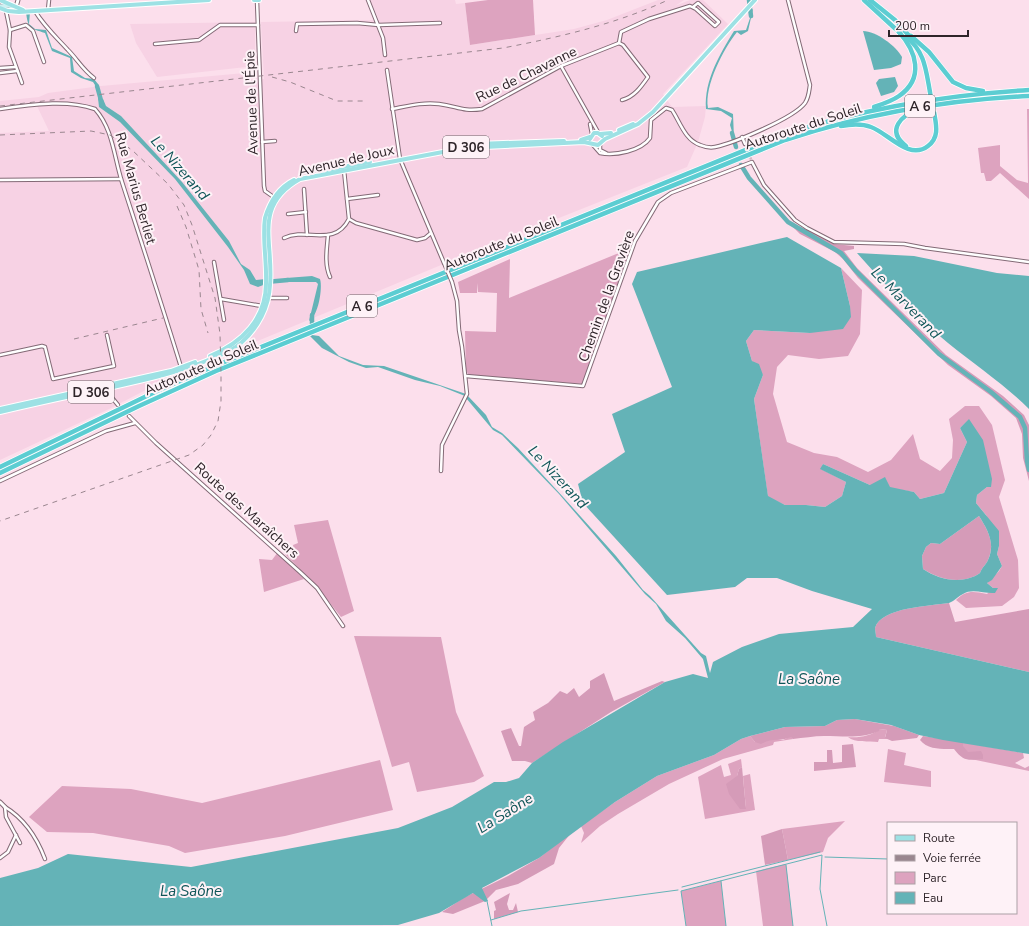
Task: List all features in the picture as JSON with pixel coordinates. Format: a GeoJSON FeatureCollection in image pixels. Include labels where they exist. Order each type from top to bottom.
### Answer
{"type":"FeatureCollection","features":[{"type":"Feature","properties":{"kind":"highway"},"geometry":{"type":"LineString","coordinates":[[814,131],[864,124],[875,128],[906,148],[919,150],[928,146],[935,138],[936,131],[934,112],[922,54],[912,42],[864,0]]}},
{"type":"Feature","properties":{"kind":"highway"},"geometry":{"type":"LineString","coordinates":[[870,0],[884,10],[929,52],[953,82],[969,89],[992,92]]}},
{"type":"Feature","properties":{"kind":"highway"},"geometry":{"type":"LineString","coordinates":[[852,114],[896,98],[904,92],[911,83],[915,70],[914,57],[911,47],[899,32]]}},
{"type":"Feature","properties":{"kind":"highway"},"geometry":{"type":"LineString","coordinates":[[908,34],[924,56],[930,92]]}},
{"type":"Feature","properties":{"kind":"highway","name":"Autoroute du Soleil"},"geometry":{"type":"LineString","coordinates":[[0,467],[142,398],[216,365],[750,148],[798,130],[852,114],[923,100],[992,92],[1029,90]]}},
{"type":"Feature","properties":{"kind":"highway","name":"Autoroute du Soleil"},"geometry":{"type":"LineString","coordinates":[[0,473],[216,371],[727,163],[814,131],[863,118],[934,104],[1029,96]]}},
{"type":"Feature","properties":{"kind":"highway"},"geometry":{"type":"LineString","coordinates":[[934,104],[909,112],[901,119],[897,131],[903,144],[910,148],[917,149],[929,143],[935,131],[934,112]]}},
{"type":"Feature","properties":{"kind":"main road"},"geometry":{"type":"LineString","coordinates":[[0,0],[14,7],[30,10]]}},
{"type":"Feature","properties":{"kind":"main road"},"geometry":{"type":"LineString","coordinates":[[2,9],[48,10],[209,0]]}},
{"type":"Feature","properties":{"kind":"main road"},"geometry":{"type":"LineString","coordinates":[[670,93],[638,121],[611,133],[599,134],[601,142],[627,130],[646,118],[670,93],[754,2],[759,0]]}},
{"type":"Feature","properties":{"kind":"main road"},"geometry":{"type":"LineString","coordinates":[[2,9],[14,7]]}},
{"type":"Feature","properties":{"kind":"main road","name":"Avenue de Joux"},"geometry":{"type":"LineString","coordinates":[[0,409],[138,380],[182,368],[225,353],[238,346],[258,323],[266,298],[268,277],[264,226],[268,207],[284,186],[295,179],[343,168],[464,145],[578,140],[591,135],[599,134]]}},
{"type":"Feature","properties":{"kind":"main road"},"geometry":{"type":"LineString","coordinates":[[591,135],[592,144]]}},
{"type":"Feature","properties":{"kind":"main road","name":"Avenue de Joux"},"geometry":{"type":"LineString","coordinates":[[399,158],[473,147],[592,144],[601,142]]}},
{"type":"Feature","properties":{"kind":"main road","name":"Avenue de Joux"},"geometry":{"type":"LineString","coordinates":[[0,412],[104,387]]}},
{"type":"Feature","properties":{"kind":"street"},"geometry":{"type":"LineString","coordinates":[[18,0],[18,4],[14,7],[2,9],[10,30],[9,47],[22,83]]}},
{"type":"Feature","properties":{"kind":"street"},"geometry":{"type":"LineString","coordinates":[[48,10],[49,0]]}},
{"type":"Feature","properties":{"kind":"street","name":"Avenue de l'Épie"},"geometry":{"type":"LineString","coordinates":[[257,0],[264,186],[265,192],[275,198]]}},
{"type":"Feature","properties":{"kind":"street"},"geometry":{"type":"LineString","coordinates":[[368,0],[383,38],[385,54]]}},
{"type":"Feature","properties":{"kind":"street"},"geometry":{"type":"LineString","coordinates":[[592,144],[600,153],[625,153],[648,141],[651,136],[651,120],[666,108],[672,110],[687,136],[698,144],[715,147],[782,120],[798,109],[805,103],[809,95],[810,85],[788,0]]}},
{"type":"Feature","properties":{"kind":"street"},"geometry":{"type":"LineString","coordinates":[[622,100],[628,98],[639,89],[648,77],[623,45],[619,43],[621,32],[649,19],[679,9],[693,7],[698,3],[719,22],[715,26],[693,7]]}},
{"type":"Feature","properties":{"kind":"street"},"geometry":{"type":"LineString","coordinates":[[30,10],[58,41],[68,49],[86,72],[94,78]]}},
{"type":"Feature","properties":{"kind":"street"},"geometry":{"type":"LineString","coordinates":[[296,31],[297,24],[357,24],[379,26],[440,23]]}},
{"type":"Feature","properties":{"kind":"street"},"geometry":{"type":"LineString","coordinates":[[10,30],[26,25],[33,32],[44,62]]}},
{"type":"Feature","properties":{"kind":"street"},"geometry":{"type":"LineString","coordinates":[[155,44],[198,40],[220,25],[258,25]]}},
{"type":"Feature","properties":{"kind":"street","name":"Rue de Chavanne"},"geometry":{"type":"LineString","coordinates":[[392,109],[425,103],[440,104],[468,111],[482,109],[561,66],[619,43]]}},
{"type":"Feature","properties":{"kind":"street"},"geometry":{"type":"LineString","coordinates":[[561,66],[590,121],[599,134]]}},
{"type":"Feature","properties":{"kind":"street"},"geometry":{"type":"LineString","coordinates":[[0,68],[15,67]]}},
{"type":"Feature","properties":{"kind":"street"},"geometry":{"type":"LineString","coordinates":[[388,70],[399,158],[452,282],[457,301],[467,394],[442,445],[441,471]]}},
{"type":"Feature","properties":{"kind":"street"},"geometry":{"type":"LineString","coordinates":[[0,72],[17,71]]}},
{"type":"Feature","properties":{"kind":"street","name":"Rue Marius Berliet"},"geometry":{"type":"LineString","coordinates":[[0,109],[36,105],[68,104],[95,109],[103,118],[108,128],[121,179],[182,368]]}},
{"type":"Feature","properties":{"kind":"street"},"geometry":{"type":"LineString","coordinates":[[590,121],[591,135]]}},
{"type":"Feature","properties":{"kind":"street"},"geometry":{"type":"LineString","coordinates":[[742,137],[745,144]]}},
{"type":"Feature","properties":{"kind":"street"},"geometry":{"type":"LineString","coordinates":[[262,142],[276,141]]}},
{"type":"Feature","properties":{"kind":"street"},"geometry":{"type":"LineString","coordinates":[[601,142],[600,150],[606,154]]}},
{"type":"Feature","properties":{"kind":"street","name":"Chemin de la Gravière"},"geometry":{"type":"LineString","coordinates":[[466,376],[583,386],[635,241],[658,202],[671,193],[738,166],[752,162],[764,186],[795,220],[834,242],[904,244],[1029,262]]}},
{"type":"Feature","properties":{"kind":"street"},"geometry":{"type":"LineString","coordinates":[[284,238],[307,235],[328,235],[340,232],[349,219],[343,168]]}},
{"type":"Feature","properties":{"kind":"street"},"geometry":{"type":"LineString","coordinates":[[0,180],[121,179]]}},
{"type":"Feature","properties":{"kind":"street"},"geometry":{"type":"LineString","coordinates":[[304,189],[307,235]]}},
{"type":"Feature","properties":{"kind":"street"},"geometry":{"type":"LineString","coordinates":[[347,199],[378,195]]}},
{"type":"Feature","properties":{"kind":"street"},"geometry":{"type":"LineString","coordinates":[[288,214],[306,212]]}},
{"type":"Feature","properties":{"kind":"street"},"geometry":{"type":"LineString","coordinates":[[349,219],[356,223],[417,240],[425,238],[430,233]]}},
{"type":"Feature","properties":{"kind":"street"},"geometry":{"type":"LineString","coordinates":[[328,235],[326,257],[330,276]]}},
{"type":"Feature","properties":{"kind":"street"},"geometry":{"type":"LineString","coordinates":[[214,262],[224,320]]}},
{"type":"Feature","properties":{"kind":"street"},"geometry":{"type":"LineString","coordinates":[[266,298],[287,298]]}},
{"type":"Feature","properties":{"kind":"street"},"geometry":{"type":"LineString","coordinates":[[221,300],[264,307]]}},
{"type":"Feature","properties":{"kind":"street"},"geometry":{"type":"LineString","coordinates":[[0,355],[42,346],[45,347],[53,379],[114,366],[107,335]]}},
{"type":"Feature","properties":{"kind":"street"},"geometry":{"type":"LineString","coordinates":[[104,387],[118,405]]}},
{"type":"Feature","properties":{"kind":"street","name":"Route des Maraîchers"},"geometry":{"type":"LineString","coordinates":[[129,416],[156,443],[300,572],[320,593],[343,626]]}},
{"type":"Feature","properties":{"kind":"street"},"geometry":{"type":"LineString","coordinates":[[0,481],[100,434],[136,423]]}},
{"type":"Feature","properties":{"kind":"street"},"geometry":{"type":"LineString","coordinates":[[0,802],[5,808],[12,811],[35,836],[45,859]]}},
{"type":"Feature","properties":{"kind":"street"},"geometry":{"type":"LineString","coordinates":[[5,808],[6,817],[20,843]]}},
{"type":"Feature","properties":{"kind":"street"},"geometry":{"type":"LineString","coordinates":[[0,858],[8,852],[16,835]]}},
{"type":"Feature","properties":{"kind":"shaded area"},"geometry":{"type":"Polygon","coordinates":[[[370,0],[455,0],[456,4],[465,3],[470,45],[574,29],[607,20],[658,0],[684,0],[675,6],[690,0],[703,0],[728,24],[663,94],[672,107],[706,106],[705,117],[698,142],[687,167],[446,263],[171,377],[109,409],[0,460],[0,133],[49,131],[36,104],[0,108],[0,101],[39,97],[48,93],[101,86],[257,72],[257,80],[264,79],[261,22],[379,20],[370,0]]]}},
{"type":"Feature","properties":{"kind":"shaded area"},"geometry":{"type":"Polygon","coordinates":[[[255,22],[255,66],[157,77],[136,43],[130,24],[255,22]]]}},
{"type":"Feature","properties":{"kind":"shaded area"},"geometry":{"type":"Polygon","coordinates":[[[793,227],[803,228],[834,244],[854,246],[854,249],[844,251],[857,268],[946,355],[1003,396],[1024,415],[1029,425],[1029,481],[1023,458],[1022,434],[1016,418],[991,396],[948,365],[858,278],[843,259],[835,252],[800,234],[793,227]]]}},
{"type":"Feature","properties":{"kind":"shaded area"},"geometry":{"type":"Polygon","coordinates":[[[979,516],[990,536],[991,542],[988,560],[980,573],[966,579],[952,580],[937,576],[923,569],[922,556],[926,547],[931,543],[940,544],[979,516]]]}},
{"type":"Feature","properties":{"kind":"shaded area"},"geometry":{"type":"Polygon","coordinates":[[[949,603],[955,622],[1029,609],[1029,672],[876,637],[875,628],[879,621],[887,616],[908,609],[949,603]]]}},
{"type":"Feature","properties":{"kind":"shaded area"},"geometry":{"type":"Polygon","coordinates":[[[604,673],[614,701],[662,681],[665,682],[611,712],[532,763],[525,761],[512,761],[501,731],[511,728],[519,746],[521,746],[524,727],[535,720],[533,712],[548,703],[560,691],[567,694],[574,688],[579,697],[590,688],[590,681],[604,673]]]}},
{"type":"Feature","properties":{"kind":"shaded area"},"geometry":{"type":"Polygon","coordinates":[[[855,719],[894,726],[919,735],[917,738],[892,741],[885,738],[887,730],[880,729],[872,734],[859,736],[820,736],[793,739],[791,737],[761,744],[755,742],[750,736],[785,727],[825,726],[837,720],[855,719]]]}},
{"type":"Feature","properties":{"kind":"shaded area"},"geometry":{"type":"Polygon","coordinates":[[[923,736],[963,742],[963,746],[968,752],[981,751],[983,759],[967,759],[961,756],[954,749],[940,749],[927,746],[920,740],[923,736]]]}},
{"type":"Feature","properties":{"kind":"shaded area"},"geometry":{"type":"Polygon","coordinates":[[[853,744],[856,767],[814,771],[814,762],[827,762],[827,750],[832,750],[833,763],[842,762],[842,745],[853,744]]]}},
{"type":"Feature","properties":{"kind":"shaded area"},"geometry":{"type":"Polygon","coordinates":[[[742,767],[746,809],[740,809],[729,794],[726,784],[737,776],[739,769],[742,767]]]}},
{"type":"Feature","properties":{"kind":"shaded area"},"geometry":{"type":"Polygon","coordinates":[[[782,829],[788,860],[765,865],[761,836],[782,829]]]}},
{"type":"Feature","properties":{"kind":"shaded area"},"geometry":{"type":"Polygon","coordinates":[[[571,833],[559,848],[554,864],[518,884],[496,890],[485,901],[453,914],[442,912],[465,897],[508,876],[539,858],[571,833]]]}},
{"type":"Feature","properties":{"kind":"shaded area"},"geometry":{"type":"Polygon","coordinates":[[[510,893],[507,904],[509,910],[513,910],[516,903],[518,912],[494,919],[494,911],[496,910],[494,902],[510,893]]]}},
{"type":"Feature","properties":{"kind":"green space"},"geometry":{"type":"Polygon","coordinates":[[[488,0],[533,0],[535,35],[470,45],[465,3],[488,0]]]}},
{"type":"Feature","properties":{"kind":"green space"},"geometry":{"type":"Polygon","coordinates":[[[1027,109],[1029,109],[1029,199],[1000,173],[991,181],[986,181],[984,173],[981,173],[978,148],[1000,145],[1000,166],[1017,180],[1028,183],[1027,109]]]}},
{"type":"Feature","properties":{"kind":"green space"},"geometry":{"type":"Polygon","coordinates":[[[631,248],[583,384],[469,375],[466,371],[465,331],[496,332],[497,293],[478,292],[477,283],[477,293],[460,293],[458,282],[510,259],[509,298],[631,248]]]}},
{"type":"Feature","properties":{"kind":"green space"},"geometry":{"type":"Polygon","coordinates":[[[841,268],[862,290],[860,334],[848,356],[819,359],[788,355],[777,367],[773,394],[787,442],[814,453],[837,457],[868,472],[891,460],[913,434],[920,459],[940,471],[952,458],[953,440],[949,419],[965,406],[979,406],[992,425],[1005,480],[999,497],[1018,560],[1019,588],[1014,597],[1002,606],[966,608],[956,600],[963,594],[970,592],[987,594],[993,588],[987,583],[1002,566],[997,554],[999,546],[986,515],[976,503],[977,495],[987,487],[969,420],[960,428],[967,442],[944,493],[920,499],[914,492],[870,485],[823,464],[821,469],[846,482],[842,496],[825,507],[785,505],[768,497],[754,399],[763,375],[752,361],[746,341],[754,330],[810,333],[850,306],[841,268]]]}},
{"type":"Feature","properties":{"kind":"green space"},"geometry":{"type":"Polygon","coordinates":[[[328,520],[354,611],[341,617],[318,588],[285,554],[295,554],[293,545],[298,543],[294,525],[328,520]]]}},
{"type":"Feature","properties":{"kind":"green space"},"geometry":{"type":"Polygon","coordinates":[[[278,552],[304,579],[264,592],[259,559],[272,560],[278,552]]]}},
{"type":"Feature","properties":{"kind":"green space"},"geometry":{"type":"Polygon","coordinates":[[[354,636],[441,637],[456,712],[484,776],[474,782],[417,792],[409,762],[392,767],[354,636]]]}},
{"type":"Feature","properties":{"kind":"green space"},"geometry":{"type":"Polygon","coordinates":[[[880,729],[887,730],[885,737],[888,739],[879,739],[878,742],[854,740],[848,737],[865,736],[880,729]]]}},
{"type":"Feature","properties":{"kind":"green space"},"geometry":{"type":"Polygon","coordinates":[[[750,736],[755,742],[772,738],[783,740],[791,736],[793,739],[774,742],[773,745],[723,759],[669,784],[600,826],[581,843],[584,833],[581,826],[615,802],[657,776],[714,755],[741,739],[750,736]]]}},
{"type":"Feature","properties":{"kind":"green space"},"geometry":{"type":"Polygon","coordinates":[[[955,741],[1023,753],[1024,758],[1015,763],[1025,768],[1029,766],[1029,771],[966,758],[955,741]]]}},
{"type":"Feature","properties":{"kind":"green space"},"geometry":{"type":"Polygon","coordinates":[[[888,749],[906,753],[904,765],[931,771],[931,787],[884,782],[888,749]]]}},
{"type":"Feature","properties":{"kind":"green space"},"geometry":{"type":"Polygon","coordinates":[[[741,759],[742,767],[739,769],[737,776],[746,809],[743,776],[750,774],[755,810],[705,819],[698,777],[721,765],[724,777],[731,775],[728,764],[741,759]]]}},
{"type":"Feature","properties":{"kind":"green space"},"geometry":{"type":"Polygon","coordinates":[[[380,760],[393,810],[285,836],[185,853],[169,846],[93,833],[47,832],[29,817],[62,786],[131,789],[202,803],[380,760]]]}},
{"type":"Feature","properties":{"kind":"green space"},"geometry":{"type":"Polygon","coordinates":[[[845,821],[828,838],[823,852],[788,860],[782,829],[845,821]]]}},
{"type":"Feature","properties":{"kind":"green space"},"geometry":{"type":"Polygon","coordinates":[[[786,864],[793,926],[763,926],[756,871],[786,864]]]}},
{"type":"Feature","properties":{"kind":"green space"},"geometry":{"type":"Polygon","coordinates":[[[721,881],[726,926],[686,926],[681,891],[721,881]]]}},
{"type":"Feature","properties":{"kind":"water"},"geometry":{"type":"Polygon","coordinates":[[[753,9],[748,31],[741,35],[737,32],[732,39],[721,57],[709,89],[708,108],[718,107],[733,114],[734,138],[730,125],[732,118],[721,111],[706,109],[706,98],[710,78],[723,49],[734,31],[746,30],[751,15],[749,12],[753,9]]]}},
{"type":"Feature","properties":{"kind":"water"},"geometry":{"type":"Polygon","coordinates":[[[26,12],[30,12],[29,24],[35,29],[46,30],[52,48],[72,57],[74,71],[85,78],[94,79],[98,84],[99,91],[93,82],[81,78],[71,72],[70,58],[52,51],[45,33],[33,29],[29,25],[26,12]]]}},
{"type":"Feature","properties":{"kind":"water"},"geometry":{"type":"Polygon","coordinates":[[[863,31],[879,36],[895,48],[902,57],[901,64],[891,68],[874,70],[863,31]]]}},
{"type":"Feature","properties":{"kind":"water"},"geometry":{"type":"Polygon","coordinates":[[[895,77],[898,86],[894,92],[881,96],[876,83],[879,79],[895,77]]]}},
{"type":"Feature","properties":{"kind":"water"},"geometry":{"type":"Polygon","coordinates":[[[98,98],[103,99],[106,106],[121,116],[182,182],[229,241],[241,264],[250,270],[256,280],[266,279],[266,284],[258,287],[250,284],[244,270],[228,247],[175,179],[120,122],[99,107],[98,98]]]}},
{"type":"Feature","properties":{"kind":"water","name":"La Saône"},"geometry":{"type":"Polygon","coordinates":[[[787,237],[841,268],[850,306],[851,317],[843,329],[810,333],[754,330],[746,341],[752,361],[759,364],[763,375],[754,399],[768,496],[785,505],[825,507],[842,496],[846,482],[820,469],[823,464],[870,485],[885,477],[890,487],[914,492],[920,499],[944,493],[967,442],[960,428],[969,419],[983,440],[992,479],[991,487],[987,487],[977,495],[976,503],[999,531],[999,546],[997,554],[1002,566],[992,580],[987,583],[993,588],[998,588],[995,593],[970,591],[949,603],[896,612],[879,621],[875,628],[876,637],[1029,672],[1029,754],[943,740],[919,735],[891,725],[855,719],[837,720],[825,726],[785,727],[741,739],[714,755],[657,776],[615,802],[539,858],[482,888],[488,901],[485,902],[473,893],[439,913],[398,925],[0,926],[0,878],[38,868],[68,854],[191,867],[398,828],[452,807],[494,782],[506,782],[519,778],[532,763],[563,742],[665,682],[693,674],[708,678],[703,659],[685,638],[666,621],[656,604],[645,594],[559,494],[502,435],[493,430],[466,398],[467,395],[486,415],[492,427],[502,433],[518,448],[616,556],[643,590],[650,596],[701,653],[706,656],[710,673],[713,662],[742,647],[779,634],[853,627],[872,609],[812,591],[777,578],[747,578],[735,587],[667,595],[583,503],[578,484],[625,452],[612,414],[672,387],[632,284],[637,272],[787,237]],[[979,516],[940,544],[931,543],[926,547],[922,556],[923,569],[936,576],[951,580],[966,579],[980,573],[988,560],[991,542],[990,536],[979,516]]]}},
{"type":"Feature","properties":{"kind":"water"},"geometry":{"type":"Polygon","coordinates":[[[857,253],[914,256],[997,273],[1029,276],[1029,409],[1010,391],[948,343],[924,322],[890,289],[857,253]]]}},
{"type":"Feature","properties":{"kind":"water"},"geometry":{"type":"Polygon","coordinates":[[[312,276],[320,279],[321,289],[315,314],[309,321],[318,284],[316,282],[283,282],[283,280],[286,278],[312,276]]]}},
{"type":"Feature","properties":{"kind":"water"},"geometry":{"type":"Polygon","coordinates":[[[310,336],[319,336],[339,356],[363,365],[384,366],[466,394],[465,396],[440,386],[415,380],[378,367],[366,368],[349,362],[322,348],[310,336]]]}},
{"type":"Feature","properties":{"kind":"waterway","name":"Le Marverand"},"geometry":{"type":"LineString","coordinates":[[749,0],[751,16]]}},
{"type":"Feature","properties":{"kind":"waterway","name":"Le Nizerand"},"geometry":{"type":"LineString","coordinates":[[97,86],[102,104]]}},
{"type":"Feature","properties":{"kind":"waterway","name":"Le Marverand"},"geometry":{"type":"LineString","coordinates":[[732,133],[736,147]]}},
{"type":"Feature","properties":{"kind":"waterway","name":"Le Marverand"},"geometry":{"type":"LineString","coordinates":[[741,165],[749,178],[788,222],[841,253],[856,271],[939,354],[991,392],[1020,417],[1025,428],[1029,470]]}},
{"type":"Feature","properties":{"kind":"waterway","name":"Le Nizerand"},"geometry":{"type":"LineString","coordinates":[[266,282],[288,280]]}},
{"type":"Feature","properties":{"kind":"waterway","name":"Le Nizerand"},"geometry":{"type":"LineString","coordinates":[[312,315],[312,324]]}},
{"type":"Feature","properties":{"kind":"waterway"},"geometry":{"type":"LineString","coordinates":[[682,887],[820,852]]}},
{"type":"Feature","properties":{"kind":"waterway"},"geometry":{"type":"LineString","coordinates":[[686,926],[681,891],[822,855],[820,889],[827,926]]}},
{"type":"Feature","properties":{"kind":"waterway"},"geometry":{"type":"LineString","coordinates":[[825,857],[887,859]]}},
{"type":"Feature","properties":{"kind":"waterway"},"geometry":{"type":"LineString","coordinates":[[786,865],[793,926]]}},
{"type":"Feature","properties":{"kind":"waterway"},"geometry":{"type":"LineString","coordinates":[[721,881],[726,926]]}},
{"type":"Feature","properties":{"kind":"waterway"},"geometry":{"type":"LineString","coordinates":[[491,920],[521,911],[678,890]]}},
{"type":"Feature","properties":{"kind":"waterway"},"geometry":{"type":"LineString","coordinates":[[487,901],[492,926]]}},
{"type":"Feature","properties":{"kind":"tunnel"},"geometry":{"type":"LineString","coordinates":[[749,154],[752,162]]}},
{"type":"Feature","properties":{"kind":"railway"},"geometry":{"type":"LineString","coordinates":[[0,106],[503,48],[546,39],[608,23],[648,9],[668,0]]}},
{"type":"Feature","properties":{"kind":"railway"},"geometry":{"type":"LineString","coordinates":[[272,77],[290,82],[337,101],[366,101]]}},
{"type":"Feature","properties":{"kind":"railway"},"geometry":{"type":"LineString","coordinates":[[0,135],[91,131],[110,135],[132,150],[168,184],[184,205],[192,225],[215,298],[220,334],[221,374],[221,401],[218,421],[211,435],[203,445],[189,455],[0,521]]}},
{"type":"Feature","properties":{"kind":"railway"},"geometry":{"type":"LineString","coordinates":[[177,206],[186,227],[199,270],[201,309],[208,333]]}},
{"type":"Feature","properties":{"kind":"railway"},"geometry":{"type":"LineString","coordinates":[[74,339],[163,318]]}}]}
